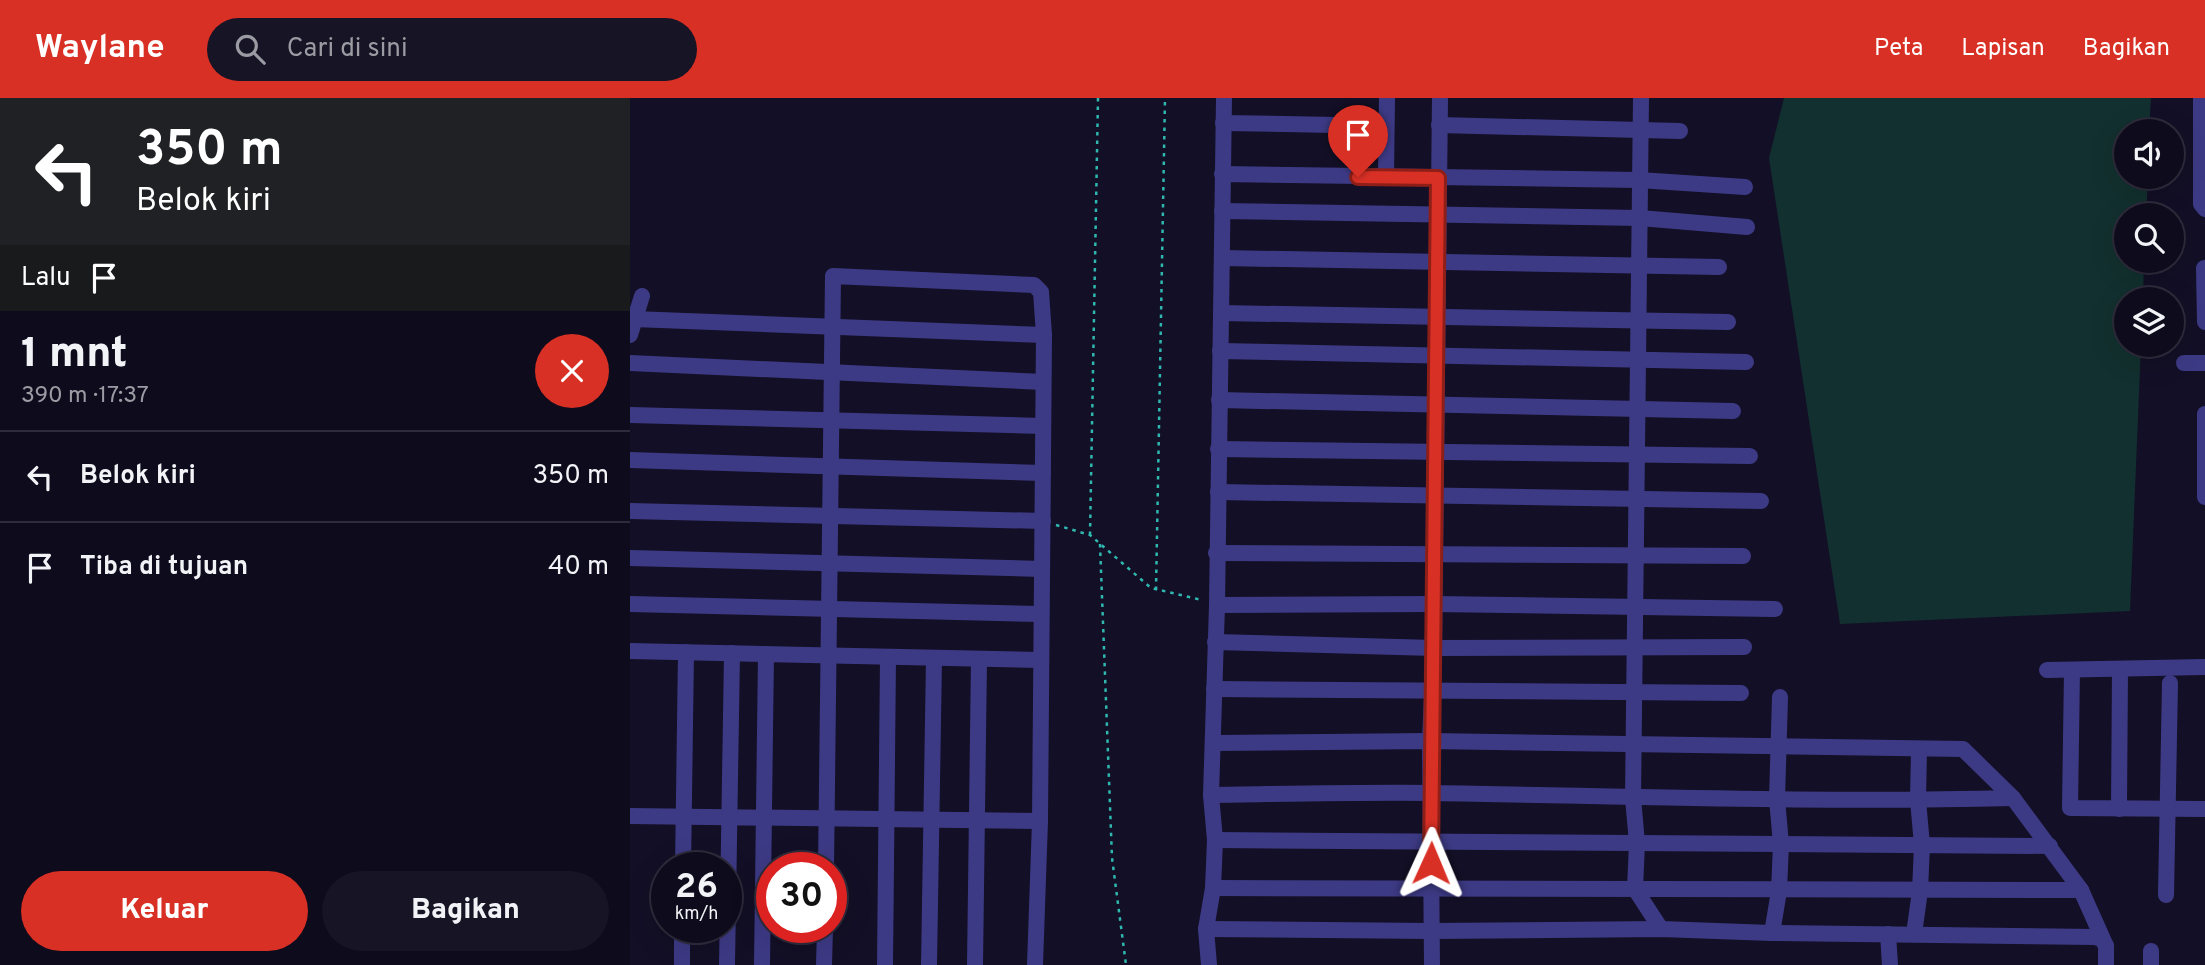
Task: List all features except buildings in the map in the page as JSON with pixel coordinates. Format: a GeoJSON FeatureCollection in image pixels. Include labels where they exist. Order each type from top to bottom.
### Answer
{"type":"FeatureCollection","features":[{"type":"Feature","properties":{"kind":"street"},"geometry":{"type":"LineString","coordinates":[[1209,965],[1206,929],[1213,888],[1215,840],[1211,795],[1217,606],[1224,98]]}},
{"type":"Feature","properties":{"kind":"street"},"geometry":{"type":"LineString","coordinates":[[1386,177],[1387,98]]}},
{"type":"Feature","properties":{"kind":"street"},"geometry":{"type":"LineString","coordinates":[[1432,965],[1430,741],[1434,648],[1440,98]]}},
{"type":"Feature","properties":{"kind":"street"},"geometry":{"type":"LineString","coordinates":[[1641,98],[1633,798],[1637,843],[1634,889],[1661,929]]}},
{"type":"Feature","properties":{"kind":"street"},"geometry":{"type":"LineString","coordinates":[[2202,104],[2201,204],[2205,209]]}},
{"type":"Feature","properties":{"kind":"street"},"geometry":{"type":"LineString","coordinates":[[1223,123],[1336,125]]}},
{"type":"Feature","properties":{"kind":"street"},"geometry":{"type":"LineString","coordinates":[[1439,125],[1680,131]]}},
{"type":"Feature","properties":{"kind":"street"},"geometry":{"type":"LineString","coordinates":[[1222,174],[1639,180],[1745,187]]}},
{"type":"Feature","properties":{"kind":"street"},"geometry":{"type":"LineString","coordinates":[[1222,211],[1640,218],[1746,227]]}},
{"type":"Feature","properties":{"kind":"street"},"geometry":{"type":"LineString","coordinates":[[1222,258],[1719,267]]}},
{"type":"Feature","properties":{"kind":"street"},"geometry":{"type":"LineString","coordinates":[[2204,268],[2205,321]]}},
{"type":"Feature","properties":{"kind":"street"},"geometry":{"type":"LineString","coordinates":[[826,852],[833,276],[1038,286],[1041,292],[1044,335],[1040,821],[1035,965]]}},
{"type":"Feature","properties":{"kind":"street"},"geometry":{"type":"LineString","coordinates":[[642,296],[632,327],[834,327],[1044,335]]}},
{"type":"Feature","properties":{"kind":"street"},"geometry":{"type":"LineString","coordinates":[[1221,313],[1728,322]]}},
{"type":"Feature","properties":{"kind":"street"},"geometry":{"type":"LineString","coordinates":[[1220,351],[1746,362]]}},
{"type":"Feature","properties":{"kind":"street"},"geometry":{"type":"LineString","coordinates":[[630,363],[1043,382]]}},
{"type":"Feature","properties":{"kind":"street"},"geometry":{"type":"LineString","coordinates":[[2184,363],[2205,363]]}},
{"type":"Feature","properties":{"kind":"street"},"geometry":{"type":"LineString","coordinates":[[1219,400],[1733,411]]}},
{"type":"Feature","properties":{"kind":"street"},"geometry":{"type":"LineString","coordinates":[[2205,414],[2205,497]]}},
{"type":"Feature","properties":{"kind":"street"},"geometry":{"type":"LineString","coordinates":[[630,415],[1043,426]]}},
{"type":"Feature","properties":{"kind":"street"},"geometry":{"type":"LineString","coordinates":[[1218,449],[1750,456]]}},
{"type":"Feature","properties":{"kind":"street"},"geometry":{"type":"LineString","coordinates":[[630,460],[1043,473]]}},
{"type":"Feature","properties":{"kind":"street"},"geometry":{"type":"LineString","coordinates":[[1218,492],[1761,501]]}},
{"type":"Feature","properties":{"kind":"street"},"geometry":{"type":"LineString","coordinates":[[630,510],[1043,521]]}},
{"type":"Feature","properties":{"kind":"street"},"geometry":{"type":"LineString","coordinates":[[1216,553],[1743,556]]}},
{"type":"Feature","properties":{"kind":"street"},"geometry":{"type":"LineString","coordinates":[[630,558],[1042,569]]}},
{"type":"Feature","properties":{"kind":"street"},"geometry":{"type":"LineString","coordinates":[[630,604],[1041,614]]}},
{"type":"Feature","properties":{"kind":"street"},"geometry":{"type":"LineString","coordinates":[[1217,606],[1434,604],[1775,609]]}},
{"type":"Feature","properties":{"kind":"street"},"geometry":{"type":"LineString","coordinates":[[1215,642],[1434,648],[1636,645],[1744,647]]}},
{"type":"Feature","properties":{"kind":"street"},"geometry":{"type":"LineString","coordinates":[[630,651],[1041,660]]}},
{"type":"Feature","properties":{"kind":"street"},"geometry":{"type":"LineString","coordinates":[[683,852],[686,652]]}},
{"type":"Feature","properties":{"kind":"street"},"geometry":{"type":"LineString","coordinates":[[727,965],[732,653]]}},
{"type":"Feature","properties":{"kind":"street"},"geometry":{"type":"LineString","coordinates":[[762,965],[766,654]]}},
{"type":"Feature","properties":{"kind":"street"},"geometry":{"type":"LineString","coordinates":[[885,965],[888,658]]}},
{"type":"Feature","properties":{"kind":"street"},"geometry":{"type":"LineString","coordinates":[[929,965],[934,659]]}},
{"type":"Feature","properties":{"kind":"street"},"geometry":{"type":"LineString","coordinates":[[975,965],[979,659]]}},
{"type":"Feature","properties":{"kind":"street"},"geometry":{"type":"LineString","coordinates":[[2047,670],[2205,667]]}},
{"type":"Feature","properties":{"kind":"street"},"geometry":{"type":"LineString","coordinates":[[2119,808],[2120,669]]}},
{"type":"Feature","properties":{"kind":"street"},"geometry":{"type":"LineString","coordinates":[[2072,670],[2070,808],[2205,809]]}},
{"type":"Feature","properties":{"kind":"street"},"geometry":{"type":"LineString","coordinates":[[2166,895],[2170,683]]}},
{"type":"Feature","properties":{"kind":"street"},"geometry":{"type":"LineString","coordinates":[[1214,689],[1741,693]]}},
{"type":"Feature","properties":{"kind":"street"},"geometry":{"type":"LineString","coordinates":[[1772,933],[1779,891],[1781,844],[1777,799],[1780,697]]}},
{"type":"Feature","properties":{"kind":"street"},"geometry":{"type":"LineString","coordinates":[[1213,744],[1430,741],[1963,749],[2013,798],[2081,890],[2106,946],[2106,965]]}},
{"type":"Feature","properties":{"kind":"street"},"geometry":{"type":"LineString","coordinates":[[1914,934],[1920,891],[1922,845],[1918,800],[1919,750]]}},
{"type":"Feature","properties":{"kind":"street"},"geometry":{"type":"LineString","coordinates":[[1211,795],[1432,793],[1633,798],[2013,798]]}},
{"type":"Feature","properties":{"kind":"street"},"geometry":{"type":"LineString","coordinates":[[630,816],[1040,821]]}},
{"type":"Feature","properties":{"kind":"street"},"geometry":{"type":"LineString","coordinates":[[1215,840],[2050,846]]}},
{"type":"Feature","properties":{"kind":"street"},"geometry":{"type":"LineString","coordinates":[[1213,888],[2081,890]]}},
{"type":"Feature","properties":{"kind":"street"},"geometry":{"type":"LineString","coordinates":[[1206,929],[1661,929],[2095,937],[2102,939],[2106,946]]}},
{"type":"Feature","properties":{"kind":"street"},"geometry":{"type":"LineString","coordinates":[[1888,934],[1890,965]]}},
{"type":"Feature","properties":{"kind":"street"},"geometry":{"type":"LineString","coordinates":[[682,943],[682,965]]}},
{"type":"Feature","properties":{"kind":"street"},"geometry":{"type":"LineString","coordinates":[[824,965],[825,943]]}},
{"type":"Feature","properties":{"kind":"path"},"geometry":{"type":"LineString","coordinates":[[1090,535],[1098,98]]}},
{"type":"Feature","properties":{"kind":"path"},"geometry":{"type":"LineString","coordinates":[[1156,590],[1165,98]]}},
{"type":"Feature","properties":{"kind":"path"},"geometry":{"type":"LineString","coordinates":[[1043,521],[1090,535],[1151,588],[1192,597],[1217,606]]}},
{"type":"Feature","properties":{"kind":"path"},"geometry":{"type":"LineString","coordinates":[[1100,544],[1112,858],[1126,965]]}},
{"type":"Feature","properties":{"kind":"green space"},"geometry":{"type":"Polygon","coordinates":[[[1784,98],[2151,98],[2150,119],[2114,119],[2114,189],[2147,189],[2147,203],[2114,203],[2114,273],[2144,273],[2143,287],[2114,287],[2114,357],[2141,357],[2130,611],[1840,624],[1769,158],[1784,98]]]}},
{"type":"Feature","properties":{"kind":"route"},"geometry":{"type":"LineString","coordinates":[[1358,177],[1438,178],[1434,648],[1430,741],[1431,863]]}}]}
